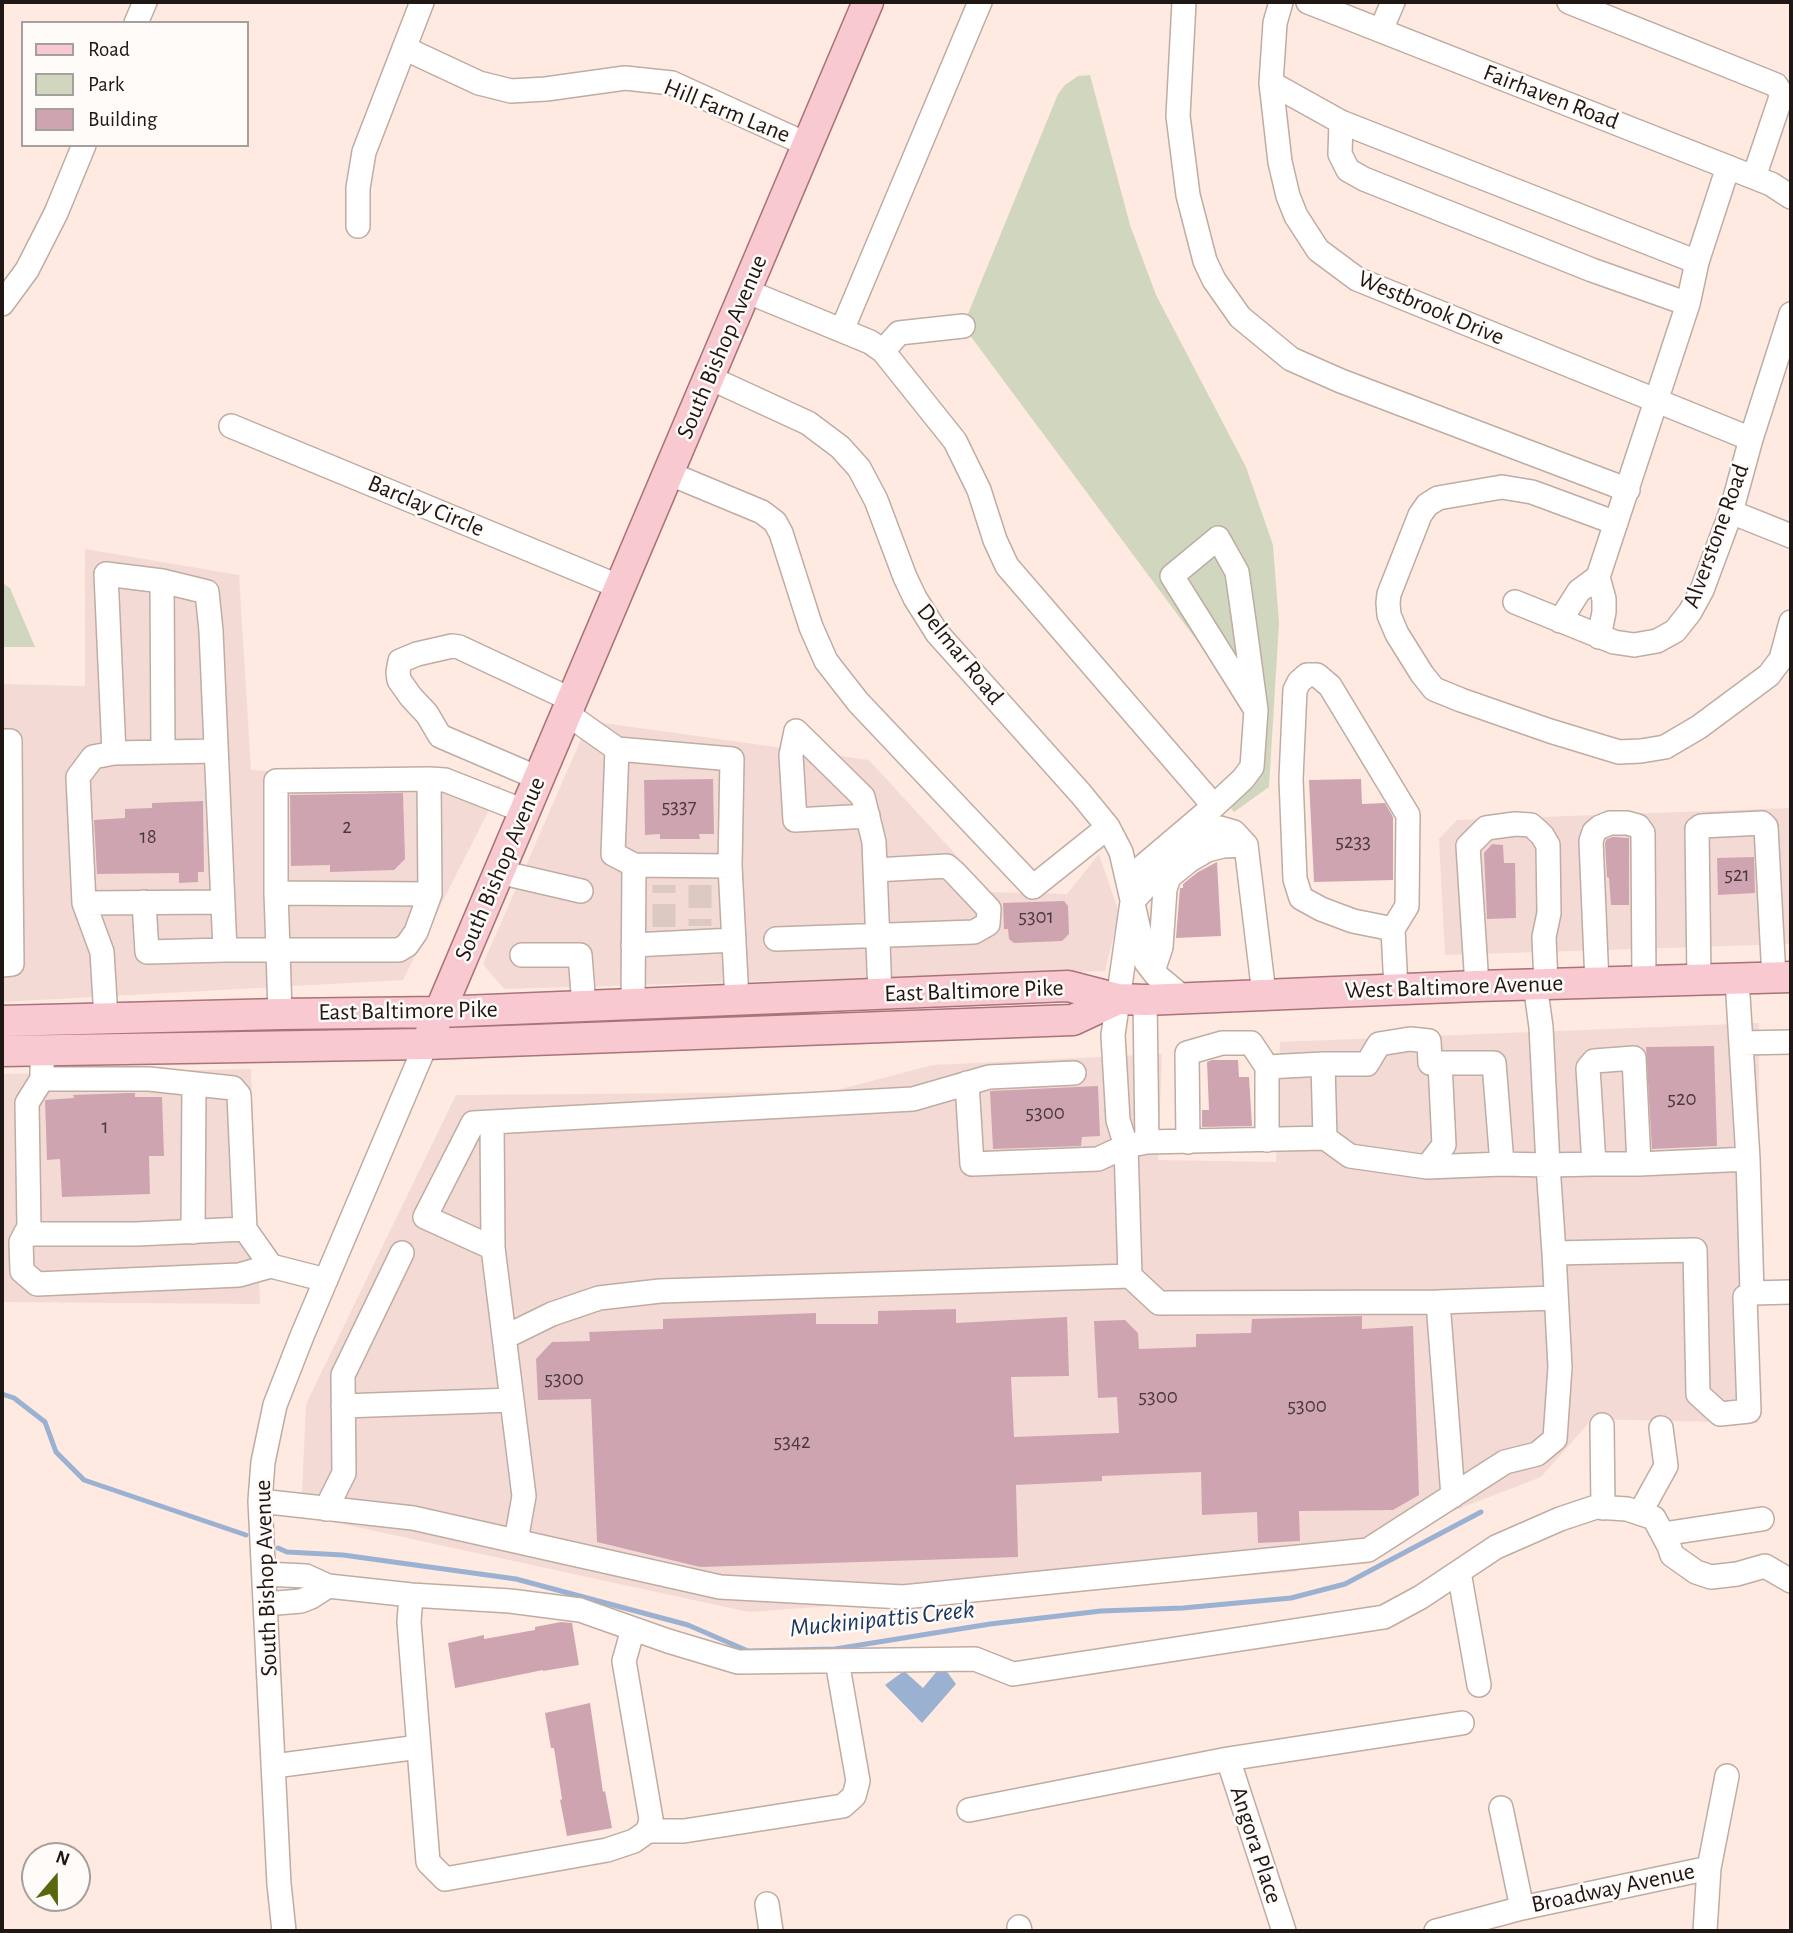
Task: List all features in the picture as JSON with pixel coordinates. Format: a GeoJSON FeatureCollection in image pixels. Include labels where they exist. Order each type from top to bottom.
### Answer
{"type":"FeatureCollection","features":[{"type":"Feature","properties":{"kind":"main road","name":"South Bishop Avenue"},"geometry":{"type":"LineString","coordinates":[[426,1044],[868,2]]}},
{"type":"Feature","properties":{"kind":"main road","name":"West Baltimore Avenue"},"geometry":{"type":"LineString","coordinates":[[1132,1000],[1477,986],[1783,978]]}},
{"type":"Feature","properties":{"kind":"main road","name":"East Baltimore Pike"},"geometry":{"type":"LineString","coordinates":[[2,1021],[439,1012],[1068,986],[1132,1000]]}},
{"type":"Feature","properties":{"kind":"main road"},"geometry":{"type":"LineString","coordinates":[[832,996],[833,1029]]}},
{"type":"Feature","properties":{"kind":"main road","name":"East Baltimore Pike"},"geometry":{"type":"LineString","coordinates":[[2,1051],[42,1064],[426,1044],[1073,1020],[1132,1000]]}},
{"type":"Feature","properties":{"kind":"street"},"geometry":{"type":"LineString","coordinates":[[137,21],[145,2]]}},
{"type":"Feature","properties":{"kind":"street"},"geometry":{"type":"LineString","coordinates":[[358,226],[358,188],[364,152],[422,2]]}},
{"type":"Feature","properties":{"kind":"street"},"geometry":{"type":"LineString","coordinates":[[842,330],[980,2]]}},
{"type":"Feature","properties":{"kind":"street"},"geometry":{"type":"LineString","coordinates":[[1184,2],[1178,116],[1188,195],[1205,261],[1214,280],[1240,317],[1291,359],[1628,490]]}},
{"type":"Feature","properties":{"kind":"street","name":"Westbrook Drive"},"geometry":{"type":"LineString","coordinates":[[1281,2],[1275,23],[1271,83],[1280,162],[1296,216],[1318,250],[1357,279],[1751,439]]}},
{"type":"Feature","properties":{"kind":"street","name":"Fairhaven Road"},"geometry":{"type":"LineString","coordinates":[[1308,2],[1754,177],[1791,197]]}},
{"type":"Feature","properties":{"kind":"street"},"geometry":{"type":"LineString","coordinates":[[1381,30],[1393,2]]}},
{"type":"Feature","properties":{"kind":"street"},"geometry":{"type":"LineString","coordinates":[[1569,2],[1776,85],[1781,93],[1780,100],[1754,177]]}},
{"type":"Feature","properties":{"kind":"street","name":"Hill Farm Lane"},"geometry":{"type":"LineString","coordinates":[[404,48],[479,83],[511,91],[625,78],[672,83],[808,145]]}},
{"type":"Feature","properties":{"kind":"street"},"geometry":{"type":"LineString","coordinates":[[1271,83],[1341,122],[1697,262]]}},
{"type":"Feature","properties":{"kind":"street"},"geometry":{"type":"LineString","coordinates":[[1341,122],[1340,154],[1348,170],[1364,179],[1592,270],[1688,304]]}},
{"type":"Feature","properties":{"kind":"street"},"geometry":{"type":"LineString","coordinates":[[2,304],[27,270],[56,213],[84,147]]}},
{"type":"Feature","properties":{"kind":"street"},"geometry":{"type":"LineString","coordinates":[[1600,637],[1604,599],[1598,577],[1688,304],[1697,262],[1728,167]]}},
{"type":"Feature","properties":{"kind":"street"},"geometry":{"type":"LineString","coordinates":[[746,291],[870,342],[883,351],[955,441],[979,490],[995,540],[1007,566],[1214,806]]}},
{"type":"Feature","properties":{"kind":"street","name":"Alverstone Road"},"geometry":{"type":"LineString","coordinates":[[1515,603],[1614,642],[1634,645],[1657,641],[1675,631],[1702,590],[1731,512],[1791,314]]}},
{"type":"Feature","properties":{"kind":"street"},"geometry":{"type":"LineString","coordinates":[[883,351],[899,333],[963,326]]}},
{"type":"Feature","properties":{"kind":"street","name":"Delmar Road"},"geometry":{"type":"LineString","coordinates":[[708,377],[808,423],[830,438],[850,458],[867,482],[905,577],[937,633],[1082,794],[1108,827],[1121,852],[1146,962],[1185,999]]}},
{"type":"Feature","properties":{"kind":"street","name":"Barclay Circle"},"geometry":{"type":"LineString","coordinates":[[231,426],[620,587]]}},
{"type":"Feature","properties":{"kind":"street"},"geometry":{"type":"LineString","coordinates":[[668,473],[762,512],[775,522],[826,661],[858,702],[1033,887],[1108,827]]}},
{"type":"Feature","properties":{"kind":"street"},"geometry":{"type":"LineString","coordinates":[[1616,523],[1532,492],[1502,487],[1438,498],[1427,505],[1420,515],[1389,594],[1388,603],[1389,615],[1397,634],[1434,689],[1550,731],[1619,752],[1665,747],[1699,727],[1769,675],[1781,659],[1791,622]]}},
{"type":"Feature","properties":{"kind":"street"},"geometry":{"type":"LineString","coordinates":[[1731,512],[1791,536]]}},
{"type":"Feature","properties":{"kind":"street"},"geometry":{"type":"LineString","coordinates":[[1128,879],[1214,806],[1252,767],[1256,710],[1237,572],[1218,538],[1172,576],[1256,710]]}},
{"type":"Feature","properties":{"kind":"street"},"geometry":{"type":"LineString","coordinates":[[114,753],[106,574],[162,581],[207,592],[225,950]]}},
{"type":"Feature","properties":{"kind":"street"},"geometry":{"type":"LineString","coordinates":[[1560,621],[1579,591],[1598,577]]}},
{"type":"Feature","properties":{"kind":"street"},"geometry":{"type":"LineString","coordinates":[[162,581],[163,752]]}},
{"type":"Feature","properties":{"kind":"street"},"geometry":{"type":"LineString","coordinates":[[538,778],[440,736],[427,714],[399,680],[400,661],[416,654],[452,646],[459,647],[569,706],[617,749],[732,759],[730,866],[737,999]]}},
{"type":"Feature","properties":{"kind":"street"},"geometry":{"type":"LineString","coordinates":[[1393,929],[1353,920],[1321,909],[1301,898],[1295,879],[1291,779],[1295,690],[1307,675],[1317,675],[1330,686],[1408,815],[1407,906],[1393,929],[1396,989]]}},
{"type":"Feature","properties":{"kind":"street"},"geometry":{"type":"LineString","coordinates":[[2,741],[10,741],[6,878],[7,925],[12,964],[2,965]]}},
{"type":"Feature","properties":{"kind":"street"},"geometry":{"type":"LineString","coordinates":[[617,749],[613,854],[634,865],[664,875],[699,875],[730,866]]}},
{"type":"Feature","properties":{"kind":"street"},"geometry":{"type":"LineString","coordinates":[[106,1018],[102,952],[85,903],[78,777],[93,757],[114,753],[216,751]]}},
{"type":"Feature","properties":{"kind":"street"},"geometry":{"type":"LineString","coordinates":[[144,902],[147,952],[398,950],[407,945],[416,932],[430,894],[429,779]]}},
{"type":"Feature","properties":{"kind":"street"},"geometry":{"type":"LineString","coordinates":[[280,1014],[276,781],[444,780],[524,811]]}},
{"type":"Feature","properties":{"kind":"street"},"geometry":{"type":"LineString","coordinates":[[868,816],[874,842],[880,994]]}},
{"type":"Feature","properties":{"kind":"street"},"geometry":{"type":"LineString","coordinates":[[1597,983],[1591,841],[1594,832],[1610,823],[1638,826],[1643,833],[1644,981]]}},
{"type":"Feature","properties":{"kind":"street"},"geometry":{"type":"LineString","coordinates":[[1699,980],[1697,830],[1701,826],[1762,823],[1766,827],[1783,978]]}},
{"type":"Feature","properties":{"kind":"street"},"geometry":{"type":"LineString","coordinates":[[260,1502],[413,1518],[720,1587],[903,1597],[1368,1550],[1505,1462],[1537,1454],[1555,1439],[1560,1367],[1540,984],[1549,913],[1548,845],[1531,825],[1486,828],[1468,846],[1477,986]]}},
{"type":"Feature","properties":{"kind":"street"},"geometry":{"type":"LineString","coordinates":[[1132,902],[1205,831],[1220,828],[1234,832],[1246,845],[1264,994]]}},
{"type":"Feature","properties":{"kind":"street"},"geometry":{"type":"LineString","coordinates":[[1153,971],[1161,947],[1165,889],[1169,877],[1207,850],[1246,845]]}},
{"type":"Feature","properties":{"kind":"street"},"geometry":{"type":"LineString","coordinates":[[633,1004],[634,865]]}},
{"type":"Feature","properties":{"kind":"street"},"geometry":{"type":"LineString","coordinates":[[776,939],[974,932],[988,925],[989,909],[947,866],[875,870]]}},
{"type":"Feature","properties":{"kind":"street"},"geometry":{"type":"LineString","coordinates":[[499,872],[581,891]]}},
{"type":"Feature","properties":{"kind":"street"},"geometry":{"type":"LineString","coordinates":[[276,893],[430,894]]}},
{"type":"Feature","properties":{"kind":"street"},"geometry":{"type":"LineString","coordinates":[[85,903],[222,902]]}},
{"type":"Feature","properties":{"kind":"street","name":"Delmar Road"},"geometry":{"type":"LineString","coordinates":[[1132,902],[1132,1000]]}},
{"type":"Feature","properties":{"kind":"street"},"geometry":{"type":"LineString","coordinates":[[633,944],[664,935],[700,934],[734,940]]}},
{"type":"Feature","properties":{"kind":"street"},"geometry":{"type":"LineString","coordinates":[[522,955],[580,954],[584,1006]]}},
{"type":"Feature","properties":{"kind":"street"},"geometry":{"type":"LineString","coordinates":[[1737,979],[1748,1159],[1752,1293]]}},
{"type":"Feature","properties":{"kind":"street"},"geometry":{"type":"LineString","coordinates":[[1132,1000],[1113,1035],[1118,1120],[1137,1144]]}},
{"type":"Feature","properties":{"kind":"street"},"geometry":{"type":"LineString","coordinates":[[1130,1276],[1137,1144],[1132,1000]]}},
{"type":"Feature","properties":{"kind":"street"},"geometry":{"type":"LineString","coordinates":[[1266,1067],[1367,1064],[1379,1044],[1410,1039],[1429,1041],[1430,1063],[1494,1063],[1502,1164]]}},
{"type":"Feature","properties":{"kind":"street"},"geometry":{"type":"LineString","coordinates":[[1741,1043],[1791,1042]]}},
{"type":"Feature","properties":{"kind":"street"},"geometry":{"type":"LineString","coordinates":[[1188,1142],[1187,1053],[1222,1043],[1251,1043],[1266,1067],[1268,1140]]}},
{"type":"Feature","properties":{"kind":"street","name":"South Bishop Avenue"},"geometry":{"type":"LineString","coordinates":[[285,1931],[279,1884],[260,1502],[263,1462],[275,1405],[426,1044]]}},
{"type":"Feature","properties":{"kind":"street"},"geometry":{"type":"LineString","coordinates":[[1594,1164],[1588,1068],[1594,1061],[1634,1058],[1639,1164]]}},
{"type":"Feature","properties":{"kind":"street"},"geometry":{"type":"LineString","coordinates":[[1427,1167],[1444,1145],[1440,1063]]}},
{"type":"Feature","properties":{"kind":"street"},"geometry":{"type":"LineString","coordinates":[[271,1266],[244,1229],[239,1095],[233,1088],[42,1064],[27,1103],[29,1227],[21,1242],[22,1271],[37,1284],[239,1275],[271,1266],[326,1280]]}},
{"type":"Feature","properties":{"kind":"street"},"geometry":{"type":"LineString","coordinates":[[1324,1064],[1325,1138]]}},
{"type":"Feature","properties":{"kind":"street"},"geometry":{"type":"LineString","coordinates":[[493,1248],[425,1217],[473,1123],[913,1099],[989,1077],[1074,1073]]}},
{"type":"Feature","properties":{"kind":"street"},"geometry":{"type":"LineString","coordinates":[[967,1083],[972,1164],[1098,1158],[1137,1144],[1325,1138],[1350,1156],[1427,1167],[1639,1164],[1748,1159]]}},
{"type":"Feature","properties":{"kind":"street"},"geometry":{"type":"LineString","coordinates":[[192,1232],[194,1085]]}},
{"type":"Feature","properties":{"kind":"street"},"geometry":{"type":"LineString","coordinates":[[492,1122],[493,1248],[524,1496],[516,1541]]}},
{"type":"Feature","properties":{"kind":"street"},"geometry":{"type":"LineString","coordinates":[[25,1234],[136,1234],[244,1229]]}},
{"type":"Feature","properties":{"kind":"street"},"geometry":{"type":"LineString","coordinates":[[1554,1254],[1695,1250],[1698,1394],[1720,1415],[1749,1412],[1745,1297],[1752,1293],[1791,1292]]}},
{"type":"Feature","properties":{"kind":"street"},"geometry":{"type":"LineString","coordinates":[[327,1508],[344,1473],[343,1375],[402,1253]]}},
{"type":"Feature","properties":{"kind":"street"},"geometry":{"type":"LineString","coordinates":[[505,1337],[552,1314],[599,1298],[660,1292],[1130,1276],[1159,1303],[1555,1298]]}},
{"type":"Feature","properties":{"kind":"street"},"geometry":{"type":"LineString","coordinates":[[1438,1301],[1452,1496]]}},
{"type":"Feature","properties":{"kind":"street"},"geometry":{"type":"LineString","coordinates":[[343,1406],[512,1400]]}},
{"type":"Feature","properties":{"kind":"street"},"geometry":{"type":"LineString","coordinates":[[1602,1425],[1603,1508]]}},
{"type":"Feature","properties":{"kind":"street"},"geometry":{"type":"LineString","coordinates":[[1640,1513],[1666,1466],[1661,1428]]}},
{"type":"Feature","properties":{"kind":"street"},"geometry":{"type":"LineString","coordinates":[[264,1574],[306,1576],[328,1586],[411,1595],[510,1601],[580,1610],[738,1662],[975,1659],[1013,1674],[1384,1616],[1421,1597],[1496,1546],[1596,1507],[1627,1509],[1654,1518],[1672,1555],[1696,1572],[1711,1577],[1737,1574],[1765,1566],[1791,1581]]}},
{"type":"Feature","properties":{"kind":"street"},"geometry":{"type":"LineString","coordinates":[[1662,1534],[1762,1519]]}},
{"type":"Feature","properties":{"kind":"street"},"geometry":{"type":"LineString","coordinates":[[1459,1572],[1479,1685]]}},
{"type":"Feature","properties":{"kind":"street"},"geometry":{"type":"LineString","coordinates":[[265,1604],[301,1601],[328,1586]]}},
{"type":"Feature","properties":{"kind":"street"},"geometry":{"type":"LineString","coordinates":[[411,1595],[409,1622],[428,1862],[445,1879],[607,1850],[634,1841],[648,1831],[684,1831],[843,1806],[854,1796],[858,1781],[837,1661]]}},
{"type":"Feature","properties":{"kind":"street"},"geometry":{"type":"LineString","coordinates":[[633,1629],[624,1661],[651,1819],[648,1831]]}},
{"type":"Feature","properties":{"kind":"street"},"geometry":{"type":"LineString","coordinates":[[969,1810],[1228,1759],[1462,1723]]}},
{"type":"Feature","properties":{"kind":"street"},"geometry":{"type":"LineString","coordinates":[[274,1766],[419,1747]]}},
{"type":"Feature","properties":{"kind":"street","name":"Angora Place"},"geometry":{"type":"LineString","coordinates":[[1228,1759],[1283,1931]]}},
{"type":"Feature","properties":{"kind":"street"},"geometry":{"type":"LineString","coordinates":[[1705,1931],[1709,1868],[1727,1776]]}},
{"type":"Feature","properties":{"kind":"street"},"geometry":{"type":"LineString","coordinates":[[1501,1808],[1522,1908]]}},
{"type":"Feature","properties":{"kind":"street","name":"Broadway Avenue"},"geometry":{"type":"LineString","coordinates":[[1436,1931],[1522,1908],[1709,1868]]}},
{"type":"Feature","properties":{"kind":"street"},"geometry":{"type":"LineString","coordinates":[[767,1905],[771,1931]]}},
{"type":"Feature","properties":{"kind":"shaded area"},"geometry":{"type":"Polygon","coordinates":[[[85,549],[239,575],[251,770],[501,786],[403,980],[2,1002],[2,684],[85,686],[85,549]]]}},
{"type":"Feature","properties":{"kind":"shaded area"},"geometry":{"type":"Polygon","coordinates":[[[589,721],[869,760],[990,892],[1067,894],[1099,854],[1119,913],[1105,971],[504,989],[483,964],[589,721]]]}},
{"type":"Feature","properties":{"kind":"shaded area"},"geometry":{"type":"Polygon","coordinates":[[[1791,808],[1791,944],[1445,955],[1439,839],[1457,820],[1791,808]]]}},
{"type":"Feature","properties":{"kind":"shaded area"},"geometry":{"type":"Polygon","coordinates":[[[1759,1023],[1758,1423],[1592,1419],[1541,1477],[1295,1572],[749,1612],[301,1515],[306,1404],[456,1095],[829,1092],[933,1065],[1162,1054],[1158,1160],[1276,1162],[1280,1042],[1759,1023]]]}},
{"type":"Feature","properties":{"kind":"shaded area"},"geometry":{"type":"Polygon","coordinates":[[[251,1069],[260,1304],[2,1302],[2,1074],[251,1069]]]}},
{"type":"Feature","properties":{"kind":"green space"},"geometry":{"type":"Polygon","coordinates":[[[1090,75],[1130,225],[1156,295],[1246,467],[1273,545],[1279,623],[1269,787],[1234,812],[1217,792],[1245,763],[1250,712],[963,326],[1058,94],[1078,76],[1090,75]]]}},
{"type":"Feature","properties":{"kind":"green space"},"geometry":{"type":"Polygon","coordinates":[[[2,583],[10,588],[35,647],[2,647],[2,583]]]}},
{"type":"Feature","properties":{"kind":"water"},"geometry":{"type":"Polygon","coordinates":[[[942,1665],[956,1684],[922,1723],[885,1685],[904,1671],[923,1688],[942,1665]]]}},
{"type":"Feature","properties":{"kind":"building"},"geometry":{"type":"Polygon","coordinates":[[[713,779],[714,834],[699,834],[700,839],[660,839],[660,834],[645,835],[644,780],[713,779]]]}},
{"type":"Feature","properties":{"kind":"building"},"geometry":{"type":"Polygon","coordinates":[[[1361,779],[1362,804],[1385,803],[1393,817],[1393,880],[1314,882],[1309,780],[1361,779]]]}},
{"type":"Feature","properties":{"kind":"building"},"geometry":{"type":"Polygon","coordinates":[[[403,793],[405,859],[394,870],[330,872],[330,865],[291,866],[290,795],[403,793]]]}},
{"type":"Feature","properties":{"kind":"building"},"geometry":{"type":"Polygon","coordinates":[[[203,801],[204,872],[198,872],[198,882],[179,883],[179,873],[97,874],[94,820],[125,818],[125,809],[152,808],[152,803],[203,801]]]}},
{"type":"Feature","properties":{"kind":"building"},"geometry":{"type":"Polygon","coordinates":[[[1613,837],[1629,838],[1629,905],[1611,905],[1605,843],[1613,837]]]}},
{"type":"Feature","properties":{"kind":"building"},"geometry":{"type":"Polygon","coordinates":[[[1492,844],[1503,845],[1504,863],[1515,863],[1516,918],[1487,919],[1484,853],[1492,844]]]}},
{"type":"Feature","properties":{"kind":"building"},"geometry":{"type":"Polygon","coordinates":[[[1754,857],[1755,893],[1718,895],[1717,858],[1754,857]]]}},
{"type":"Feature","properties":{"kind":"building"},"geometry":{"type":"Polygon","coordinates":[[[1217,862],[1221,936],[1176,938],[1180,888],[1198,872],[1217,862]]]}},
{"type":"Feature","properties":{"kind":"building"},"geometry":{"type":"Polygon","coordinates":[[[1064,901],[1068,906],[1069,934],[1062,941],[1014,943],[1009,939],[1008,929],[1004,929],[1003,903],[1064,901]]]}},
{"type":"Feature","properties":{"kind":"building"},"geometry":{"type":"Polygon","coordinates":[[[1714,1046],[1717,1146],[1652,1149],[1646,1047],[1714,1046]]]}},
{"type":"Feature","properties":{"kind":"building"},"geometry":{"type":"Polygon","coordinates":[[[1238,1060],[1239,1077],[1249,1077],[1252,1126],[1202,1127],[1202,1110],[1209,1110],[1207,1062],[1238,1060]]]}},
{"type":"Feature","properties":{"kind":"building"},"geometry":{"type":"Polygon","coordinates":[[[1098,1086],[1100,1136],[1082,1137],[1081,1146],[993,1149],[990,1091],[1098,1086]]]}},
{"type":"Feature","properties":{"kind":"building"},"geometry":{"type":"Polygon","coordinates":[[[135,1093],[135,1097],[162,1097],[164,1156],[149,1156],[150,1194],[62,1197],[60,1159],[47,1160],[45,1100],[74,1098],[73,1095],[135,1093]]]}},
{"type":"Feature","properties":{"kind":"building"},"geometry":{"type":"Polygon","coordinates":[[[956,1309],[956,1323],[1067,1317],[1069,1376],[1011,1377],[1014,1437],[1119,1433],[1117,1397],[1098,1398],[1094,1321],[1125,1320],[1138,1333],[1139,1349],[1196,1347],[1196,1334],[1251,1333],[1252,1319],[1362,1316],[1362,1329],[1413,1326],[1419,1495],[1393,1510],[1299,1511],[1300,1541],[1258,1543],[1257,1512],[1202,1515],[1201,1472],[1102,1476],[1102,1481],[1016,1485],[1018,1557],[700,1567],[597,1542],[591,1399],[538,1400],[536,1359],[552,1342],[590,1341],[589,1332],[663,1329],[663,1319],[816,1313],[816,1324],[878,1324],[878,1311],[956,1309]]]}},
{"type":"Feature","properties":{"kind":"building"},"geometry":{"type":"Polygon","coordinates":[[[561,1622],[572,1623],[579,1665],[455,1688],[448,1643],[484,1635],[484,1639],[535,1630],[535,1627],[561,1622]]]}},
{"type":"Feature","properties":{"kind":"building"},"geometry":{"type":"Polygon","coordinates":[[[590,1703],[603,1792],[605,1791],[612,1828],[567,1836],[554,1748],[551,1748],[545,1713],[590,1703]]]}},
{"type":"Feature","properties":{"kind":"waterway","name":"Muckinipattis Creek"},"geometry":{"type":"LineString","coordinates":[[2,1394],[14,1398],[45,1422],[56,1452],[84,1480],[246,1535]]}},
{"type":"Feature","properties":{"kind":"waterway","name":"Muckinipattis Creek"},"geometry":{"type":"LineString","coordinates":[[278,1548],[287,1552],[343,1555],[516,1579],[688,1625],[748,1651],[835,1649],[990,1624],[1101,1611],[1183,1608],[1291,1598],[1345,1584],[1481,1512]]}},
{"type":"Feature","properties":{"kind":"tunnel"},"geometry":{"type":"LineString","coordinates":[[664,885],[664,927]]}},
{"type":"Feature","properties":{"kind":"tunnel"},"geometry":{"type":"LineString","coordinates":[[700,885],[700,926]]}}]}
